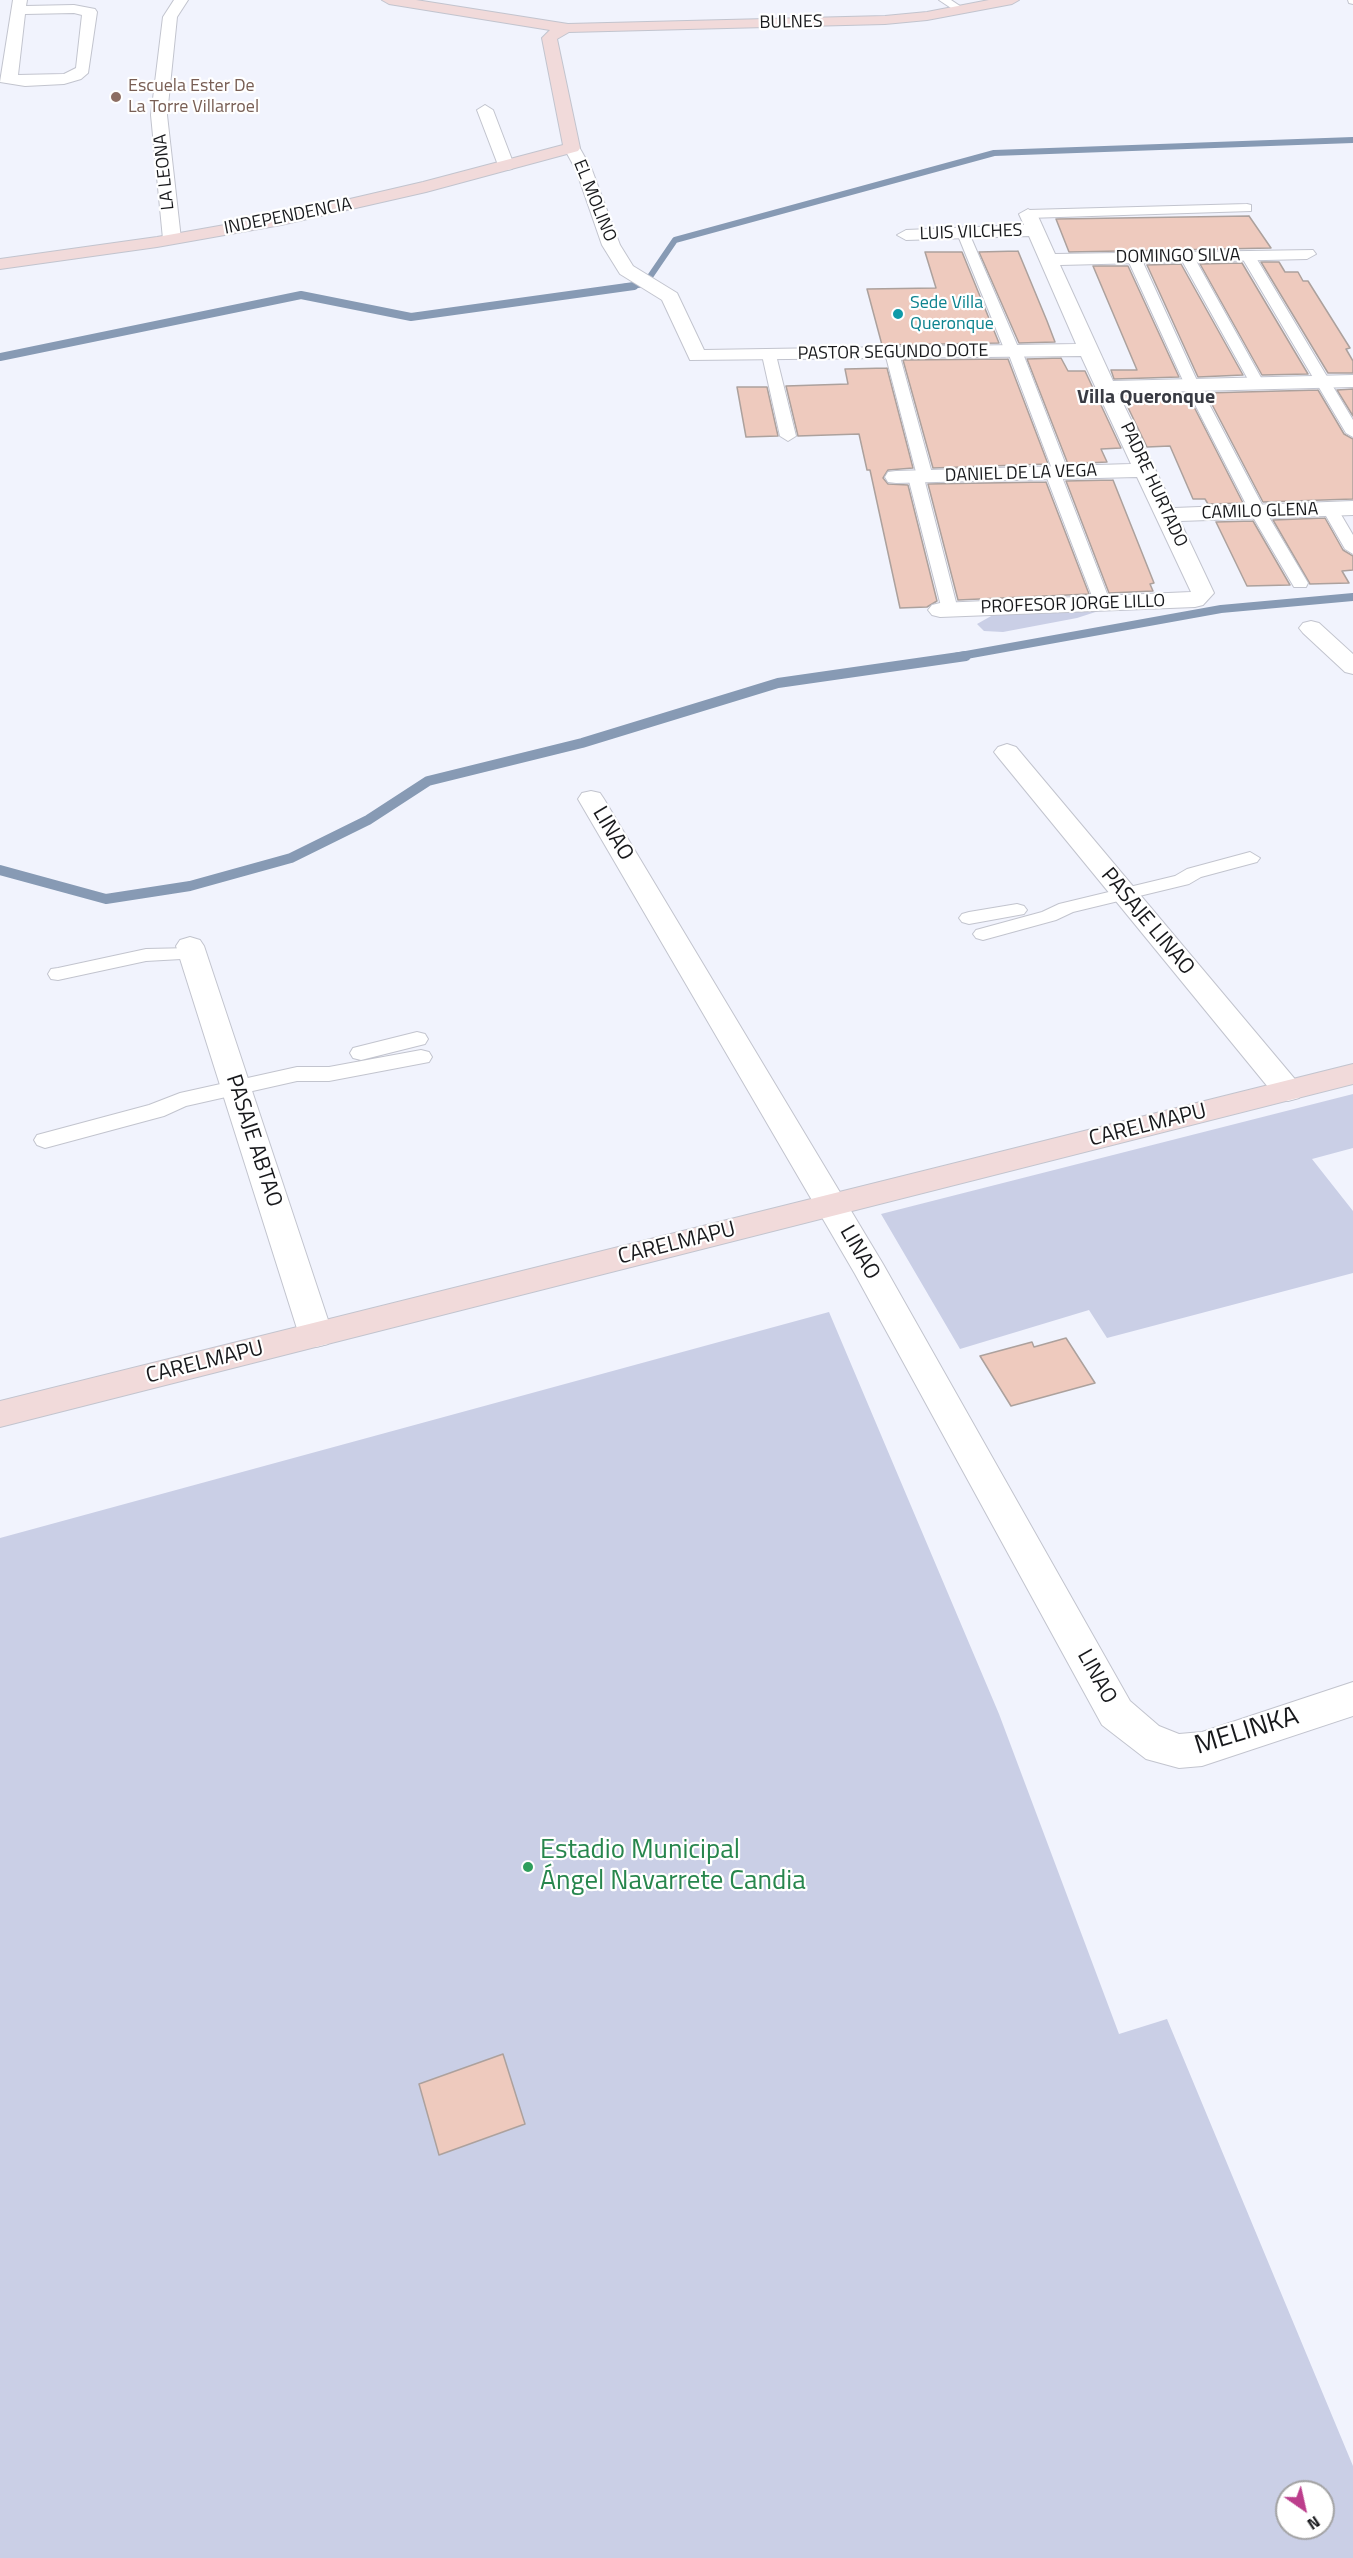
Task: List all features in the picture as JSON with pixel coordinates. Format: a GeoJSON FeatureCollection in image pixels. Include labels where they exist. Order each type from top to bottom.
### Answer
{"type":"FeatureCollection","features":[{"type":"Feature","properties":{"kind":"street","name":"LA LEONA"},"geometry":{"type":"LineString","coordinates":[[172,240],[159,115],[170,17],[182,0]]}},
{"type":"Feature","properties":{"kind":"street","name":"BULNES"},"geometry":{"type":"LineString","coordinates":[[389,0],[568,27],[830,23],[895,19],[1012,0]]}},
{"type":"Feature","properties":{"kind":"street"},"geometry":{"type":"LineString","coordinates":[[19,5],[74,9],[87,11],[92,15],[80,74],[64,79],[25,81],[5,76],[19,5]]}},
{"type":"Feature","properties":{"kind":"street","name":"EL MOLINO"},"geometry":{"type":"LineString","coordinates":[[568,27],[557,31],[549,38],[572,148],[584,170],[611,245],[626,270],[670,297],[697,356]]}},
{"type":"Feature","properties":{"kind":"street"},"geometry":{"type":"LineString","coordinates":[[485,110],[506,165]]}},
{"type":"Feature","properties":{"kind":"street","name":"INDEPENDENCIA"},"geometry":{"type":"LineString","coordinates":[[0,264],[172,240],[333,209],[572,148]]}},
{"type":"Feature","properties":{"kind":"street","name":"LUIS VILCHES"},"geometry":{"type":"LineString","coordinates":[[906,235],[963,233],[1032,222]]}},
{"type":"Feature","properties":{"kind":"street","name":"PADRE HURTADO"},"geometry":{"type":"LineString","coordinates":[[1032,222],[1088,350],[1108,387],[1203,593]]}},
{"type":"Feature","properties":{"kind":"street","name":"DOMINGO SILVA"},"geometry":{"type":"LineString","coordinates":[[1049,261],[1306,254]]}},
{"type":"Feature","properties":{"kind":"street","name":"PASTOR SEGUNDO DOTE"},"geometry":{"type":"LineString","coordinates":[[697,356],[1088,350]]}},
{"type":"Feature","properties":{"kind":"street"},"geometry":{"type":"LineString","coordinates":[[1108,387],[1353,381]]}},
{"type":"Feature","properties":{"kind":"street","name":"DANIEL DE LA VEGA"},"geometry":{"type":"LineString","coordinates":[[913,477],[1146,470]]}},
{"type":"Feature","properties":{"kind":"street","name":"CAMILO GLENA"},"geometry":{"type":"LineString","coordinates":[[1166,515],[1353,508]]}},
{"type":"Feature","properties":{"kind":"street","name":"PROFESOR JORGE LILLO"},"geometry":{"type":"LineString","coordinates":[[945,610],[1195,600],[1203,593]]}},
{"type":"Feature","properties":{"kind":"street"},"geometry":{"type":"LineString","coordinates":[[1311,628],[1353,667]]}},
{"type":"Feature","properties":{"kind":"street","name":"PASAJE LINAO"},"geometry":{"type":"LineString","coordinates":[[1007,752],[1288,1091]]}},
{"type":"Feature","properties":{"kind":"street","name":"LINAO"},"geometry":{"type":"LineString","coordinates":[[591,799],[831,1206],[1116,1713]]}},
{"type":"Feature","properties":{"kind":"street","name":"PASAJE ABTAO"},"geometry":{"type":"LineString","coordinates":[[191,950],[316,1335]]}},
{"type":"Feature","properties":{"kind":"street","name":"CARELMAPU"},"geometry":{"type":"LineString","coordinates":[[0,1414],[1353,1074]]}},
{"type":"Feature","properties":{"kind":"street","name":"MELINKA"},"geometry":{"type":"LineString","coordinates":[[1116,1713],[1145,1738],[1160,1747],[1179,1751],[1202,1749],[1353,1699]]}},
{"type":"Feature","properties":{"kind":"lane"},"geometry":{"type":"LineString","coordinates":[[944,0],[960,10]]}},
{"type":"Feature","properties":{"kind":"lane"},"geometry":{"type":"LineString","coordinates":[[1032,222],[1247,208]]}},
{"type":"Feature","properties":{"kind":"lane"},"geometry":{"type":"LineString","coordinates":[[963,233],[1013,351],[1103,604]]}},
{"type":"Feature","properties":{"kind":"lane"},"geometry":{"type":"LineString","coordinates":[[1248,256],[1353,433]]}},
{"type":"Feature","properties":{"kind":"lane"},"geometry":{"type":"LineString","coordinates":[[1187,257],[1257,383]]}},
{"type":"Feature","properties":{"kind":"lane"},"geometry":{"type":"LineString","coordinates":[[1134,258],[1192,385],[1258,512],[1299,583]]}},
{"type":"Feature","properties":{"kind":"lane"},"geometry":{"type":"LineString","coordinates":[[892,353],[913,477],[945,610]]}},
{"type":"Feature","properties":{"kind":"lane"},"geometry":{"type":"LineString","coordinates":[[769,355],[788,436]]}},
{"type":"Feature","properties":{"kind":"lane"},"geometry":{"type":"LineString","coordinates":[[1330,509],[1353,549]]}},
{"type":"Feature","properties":{"kind":"lane"},"geometry":{"type":"LineString","coordinates":[[976,926],[1048,916],[1066,908],[1182,880],[1202,881],[1255,864]]}},
{"type":"Feature","properties":{"kind":"lane"},"geometry":{"type":"LineString","coordinates":[[58,974],[146,954],[191,950]]}},
{"type":"Feature","properties":{"kind":"lane"},"geometry":{"type":"LineString","coordinates":[[43,1131],[154,1101],[180,1100],[297,1074],[329,1074],[419,1048]]}},
{"type":"Feature","properties":{"kind":"shaded area"},"geometry":{"type":"Polygon","coordinates":[[[1111,607],[1077,618],[1003,632],[984,631],[977,624],[993,615],[1007,612],[1111,607]]]}},
{"type":"Feature","properties":{"kind":"shaded area"},"geometry":{"type":"Polygon","coordinates":[[[1353,1094],[1353,1148],[1312,1159],[1353,1211],[1353,1273],[1107,1338],[1089,1310],[960,1349],[881,1214],[1353,1094]]]}},
{"type":"Feature","properties":{"kind":"shaded area","name":"Estadio Municipal Ángel Navarrete Candia"},"geometry":{"type":"Polygon","coordinates":[[[829,1312],[999,1714],[1119,2034],[1167,2019],[1353,2466],[1353,2558],[0,2558],[0,1538],[829,1312]]]}},
{"type":"Feature","properties":{"kind":"building"},"geometry":{"type":"Polygon","coordinates":[[[1249,216],[1271,248],[1069,252],[1056,219],[1249,216]]]}},
{"type":"Feature","properties":{"kind":"building"},"geometry":{"type":"Polygon","coordinates":[[[1018,251],[1055,342],[1019,343],[979,252],[1018,251]]]}},
{"type":"Feature","properties":{"kind":"building"},"geometry":{"type":"Polygon","coordinates":[[[925,252],[962,252],[999,343],[882,345],[867,289],[936,288],[925,252]]]}},
{"type":"Feature","properties":{"kind":"building"},"geometry":{"type":"Polygon","coordinates":[[[1261,262],[1279,262],[1285,272],[1298,272],[1303,281],[1308,281],[1350,348],[1346,349],[1353,361],[1353,373],[1328,373],[1261,262]]]}},
{"type":"Feature","properties":{"kind":"building"},"geometry":{"type":"Polygon","coordinates":[[[1242,263],[1308,374],[1262,375],[1200,264],[1242,263]]]}},
{"type":"Feature","properties":{"kind":"building"},"geometry":{"type":"Polygon","coordinates":[[[1181,264],[1243,375],[1198,377],[1147,265],[1181,264]]]}},
{"type":"Feature","properties":{"kind":"building"},"geometry":{"type":"Polygon","coordinates":[[[1093,266],[1128,266],[1179,377],[1114,379],[1111,370],[1137,370],[1093,266]]]}},
{"type":"Feature","properties":{"kind":"building"},"geometry":{"type":"Polygon","coordinates":[[[1061,358],[1068,371],[1085,371],[1121,448],[1101,449],[1107,462],[1068,464],[1027,359],[1061,358]]]}},
{"type":"Feature","properties":{"kind":"building"},"geometry":{"type":"Polygon","coordinates":[[[1008,359],[1048,464],[933,468],[903,360],[1008,359]]]}},
{"type":"Feature","properties":{"kind":"building"},"geometry":{"type":"Polygon","coordinates":[[[887,368],[913,468],[888,470],[883,478],[888,484],[908,485],[937,601],[927,607],[900,608],[870,470],[867,470],[859,434],[798,436],[786,386],[848,384],[845,369],[887,368]]]}},
{"type":"Feature","properties":{"kind":"building"},"geometry":{"type":"Polygon","coordinates":[[[737,387],[767,387],[778,436],[746,437],[737,387]]]}},
{"type":"Feature","properties":{"kind":"building"},"geometry":{"type":"Polygon","coordinates":[[[1353,389],[1353,416],[1337,390],[1353,389]]]}},
{"type":"Feature","properties":{"kind":"building"},"geometry":{"type":"Polygon","coordinates":[[[1318,390],[1344,434],[1353,439],[1353,499],[1263,502],[1206,393],[1318,390]]]}},
{"type":"Feature","properties":{"kind":"building"},"geometry":{"type":"Polygon","coordinates":[[[1187,393],[1243,503],[1208,504],[1205,499],[1193,499],[1170,446],[1147,447],[1122,395],[1187,393]]]}},
{"type":"Feature","properties":{"kind":"building"},"geometry":{"type":"Polygon","coordinates":[[[1113,480],[1154,583],[1150,584],[1153,591],[1109,593],[1066,481],[1113,480]]]}},
{"type":"Feature","properties":{"kind":"building"},"geometry":{"type":"Polygon","coordinates":[[[1046,482],[1089,594],[958,600],[928,484],[1046,482]]]}},
{"type":"Feature","properties":{"kind":"building"},"geometry":{"type":"Polygon","coordinates":[[[1325,518],[1343,550],[1353,556],[1353,570],[1342,571],[1349,583],[1310,584],[1273,520],[1325,518]]]}},
{"type":"Feature","properties":{"kind":"building"},"geometry":{"type":"Polygon","coordinates":[[[1253,521],[1290,585],[1247,586],[1216,522],[1253,521]]]}},
{"type":"Feature","properties":{"kind":"building"},"geometry":{"type":"Polygon","coordinates":[[[1066,1338],[1095,1383],[1011,1406],[980,1356],[1032,1342],[1034,1347],[1066,1338]]]}},
{"type":"Feature","properties":{"kind":"building"},"geometry":{"type":"Polygon","coordinates":[[[503,2054],[525,2124],[439,2155],[419,2084],[503,2054]]]}},
{"type":"Feature","properties":{"kind":"waterway"},"geometry":{"type":"LineString","coordinates":[[623,287],[645,284],[675,240],[994,153],[1353,140]]}},
{"type":"Feature","properties":{"kind":"waterway"},"geometry":{"type":"LineString","coordinates":[[0,357],[301,295],[411,317],[634,286]]}},
{"type":"Feature","properties":{"kind":"waterway"},"geometry":{"type":"LineString","coordinates":[[955,657],[1221,609],[1353,597]]}},
{"type":"Feature","properties":{"kind":"waterway"},"geometry":{"type":"LineString","coordinates":[[0,870],[106,899],[190,886],[291,858],[368,820],[428,781],[582,743],[778,683],[966,656]]}},
{"type":"Feature","properties":{"kind":"place","name":"Escuela Ester De La Torre Villarroel"},"geometry":{"type":"Point","coordinates":[116,97]}},
{"type":"Feature","properties":{"kind":"place","name":"Sede Villa Queronque"},"geometry":{"type":"Point","coordinates":[898,314]}},
{"type":"Feature","properties":{"kind":"place","name":"Estadio Municipal Ángel Navarrete Candia"},"geometry":{"type":"Point","coordinates":[528,1867]}},
{"type":"Feature","properties":{"kind":"district","name":"Villa Queronque"},"geometry":{"type":"Point","coordinates":[1146,398]}}]}
